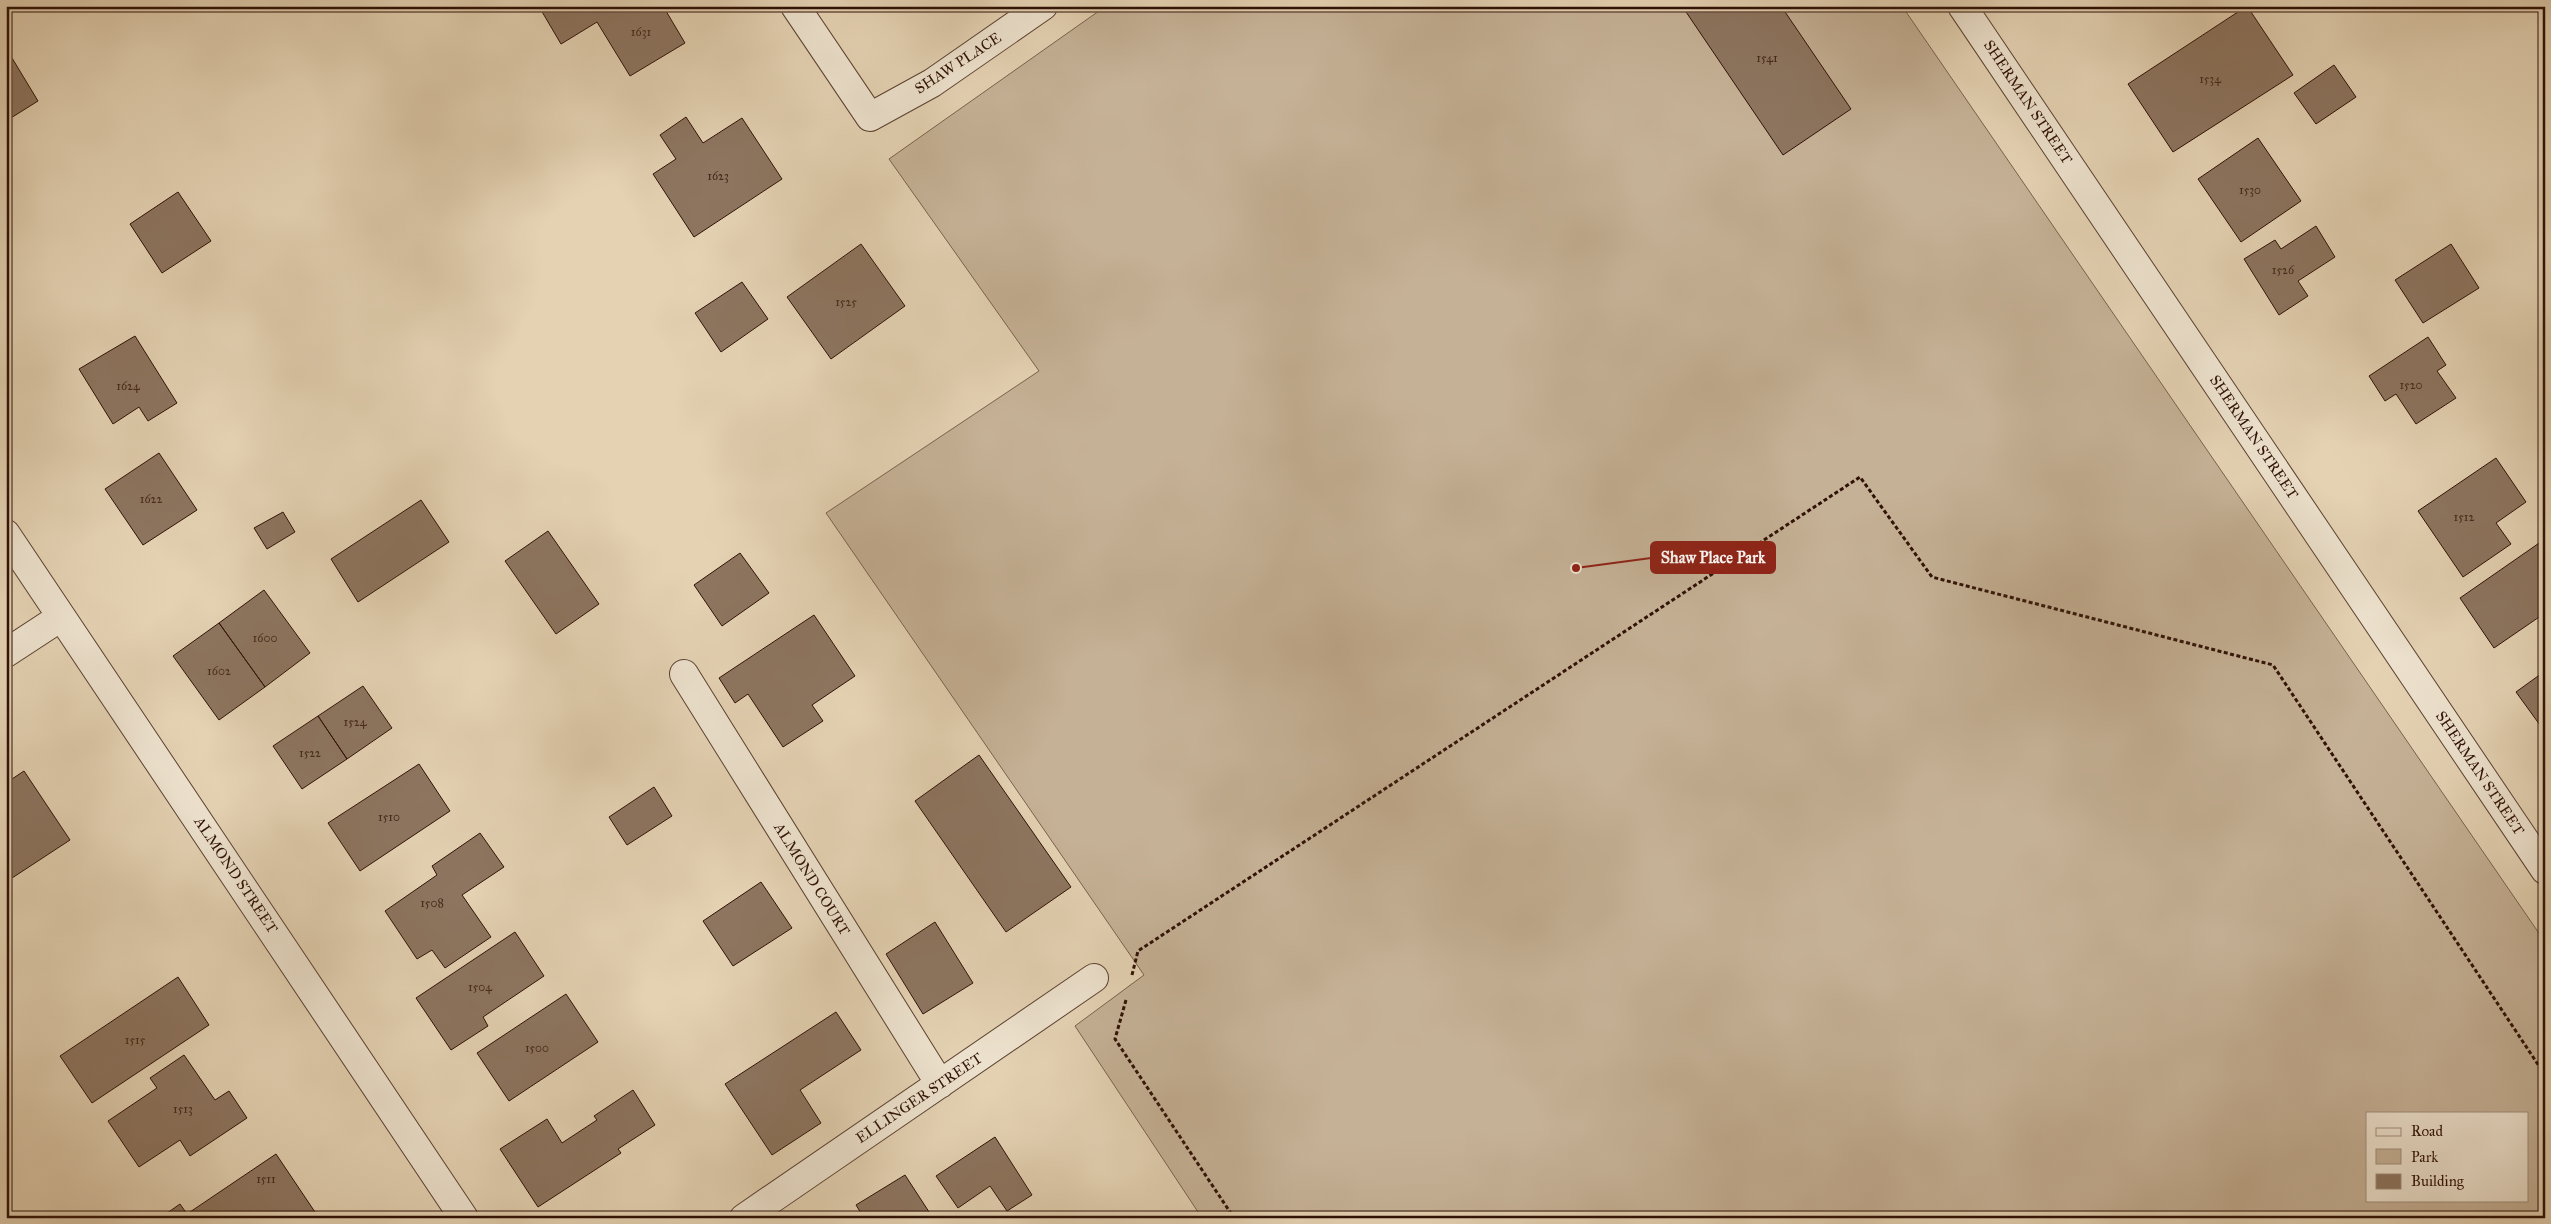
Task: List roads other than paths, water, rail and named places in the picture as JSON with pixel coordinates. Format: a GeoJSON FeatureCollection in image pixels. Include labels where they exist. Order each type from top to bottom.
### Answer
{"type":"FeatureCollection","features":[{"type":"Feature","properties":{"kind":"street","name":"SHAW PLACE"},"geometry":{"type":"LineString","coordinates":[[795,6],[870,117],[932,83],[1043,6]]}},
{"type":"Feature","properties":{"kind":"street","name":"SHERMAN STREET"},"geometry":{"type":"LineString","coordinates":[[1962,6],[2545,870]]}},
{"type":"Feature","properties":{"kind":"street","name":"ALMOND STREET"},"geometry":{"type":"LineString","coordinates":[[6,534],[464,1218]]}},
{"type":"Feature","properties":{"kind":"street"},"geometry":{"type":"LineString","coordinates":[[6,654],[61,617]]}},
{"type":"Feature","properties":{"kind":"street","name":"ALMOND COURT"},"geometry":{"type":"LineString","coordinates":[[684,674],[940,1084]]}},
{"type":"Feature","properties":{"kind":"street","name":"ELLINGER STREET"},"geometry":{"type":"LineString","coordinates":[[744,1218],[1094,978]]}},
{"type":"Feature","properties":{"kind":"place","name":"Shaw Place Park"},"geometry":{"type":"Point","coordinates":[1576,568]}}]}
